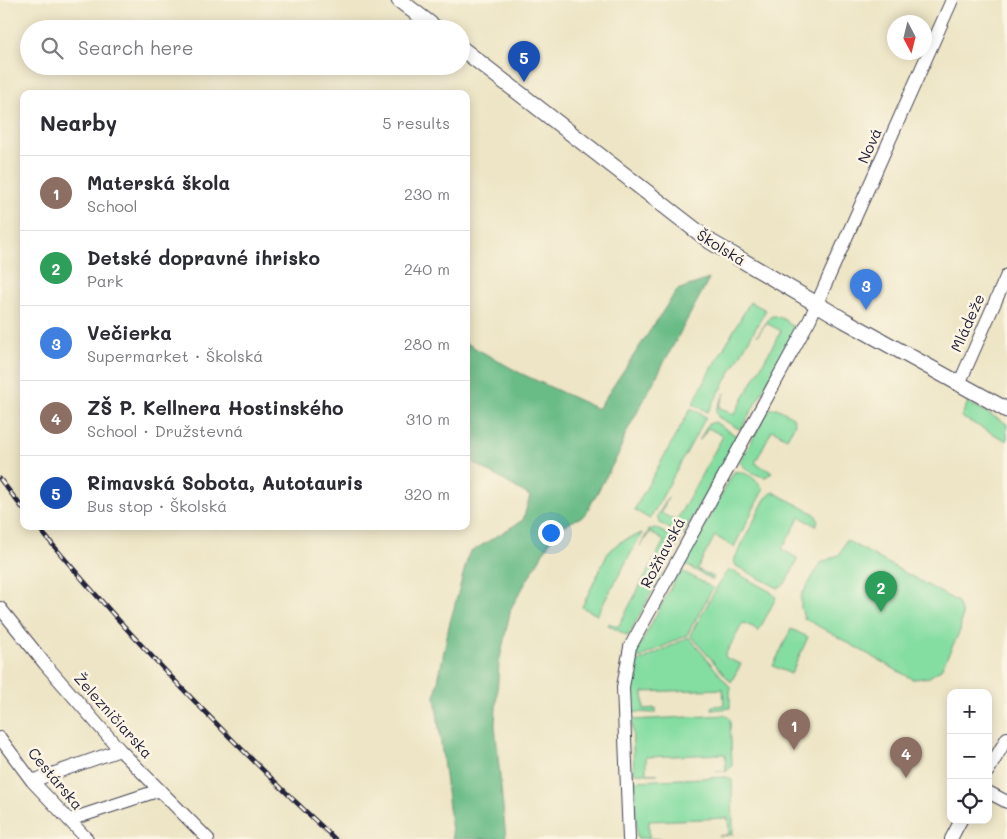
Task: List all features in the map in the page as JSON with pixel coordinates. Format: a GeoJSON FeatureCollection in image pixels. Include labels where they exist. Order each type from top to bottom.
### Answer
{"type":"FeatureCollection","features":[{"type":"Feature","properties":{"kind":"main road"},"geometry":{"type":"LineString","coordinates":[[400,0],[426,20]]}},
{"type":"Feature","properties":{"kind":"main road","name":"Školská"},"geometry":{"type":"LineString","coordinates":[[470,55],[690,228],[816,305],[1007,410]]}},
{"type":"Feature","properties":{"kind":"street","name":"Nová"},"geometry":{"type":"LineString","coordinates":[[816,305],[952,0]]}},
{"type":"Feature","properties":{"kind":"street","name":"Mládeže"},"geometry":{"type":"LineString","coordinates":[[959,384],[1007,275]]}},
{"type":"Feature","properties":{"kind":"street","name":"Rožňavská"},"geometry":{"type":"LineString","coordinates":[[629,839],[623,687],[630,647],[816,305]]}},
{"type":"Feature","properties":{"kind":"street","name":"Železničiarska"},"geometry":{"type":"LineString","coordinates":[[0,608],[45,664],[120,750],[204,838]]}},
{"type":"Feature","properties":{"kind":"street","name":"Cestárska"},"geometry":{"type":"LineString","coordinates":[[0,738],[32,781],[87,839]]}},
{"type":"Feature","properties":{"kind":"street"},"geometry":{"type":"LineString","coordinates":[[992,764],[1007,738]]}},
{"type":"Feature","properties":{"kind":"street"},"geometry":{"type":"LineString","coordinates":[[32,781],[120,750]]}},
{"type":"Feature","properties":{"kind":"street"},"geometry":{"type":"LineString","coordinates":[[69,820],[160,790]]}},
{"type":"Feature","properties":{"kind":"street"},"geometry":{"type":"LineString","coordinates":[[992,794],[1007,802]]}},
{"type":"Feature","properties":{"kind":"street"},"geometry":{"type":"LineString","coordinates":[[950,839],[959,824]]}},
{"type":"Feature","properties":{"kind":"green space"},"geometry":{"type":"Polygon","coordinates":[[[709,279],[625,435],[619,453],[585,515],[557,529],[511,608],[499,663],[495,725],[506,839],[453,839],[435,696],[449,626],[469,553],[523,520],[530,496],[470,460],[470,345],[520,373],[598,409],[677,290],[709,279]]]}},
{"type":"Feature","properties":{"kind":"green space"},"geometry":{"type":"Polygon","coordinates":[[[750,302],[766,310],[708,412],[693,404],[712,366],[750,302]]]}},
{"type":"Feature","properties":{"kind":"green space"},"geometry":{"type":"Polygon","coordinates":[[[771,316],[782,318],[796,331],[742,428],[739,429],[718,417],[716,410],[725,393],[719,407],[734,415],[781,331],[766,323],[771,316]]]}},
{"type":"Feature","properties":{"kind":"green space"},"geometry":{"type":"Polygon","coordinates":[[[968,402],[1007,424],[1007,441],[961,417],[968,402]]]}},
{"type":"Feature","properties":{"kind":"green space"},"geometry":{"type":"Polygon","coordinates":[[[691,408],[706,417],[650,519],[634,510],[691,408]]]}},
{"type":"Feature","properties":{"kind":"green space"},"geometry":{"type":"Polygon","coordinates":[[[777,408],[793,417],[795,424],[787,438],[772,430],[755,463],[772,472],[766,477],[748,470],[740,462],[769,409],[777,408]]]}},
{"type":"Feature","properties":{"kind":"green space"},"geometry":{"type":"Polygon","coordinates":[[[715,422],[738,437],[682,536],[660,523],[657,516],[668,498],[661,513],[676,521],[723,436],[708,428],[699,441],[708,424],[715,422]]]}},
{"type":"Feature","properties":{"kind":"green space"},"geometry":{"type":"Polygon","coordinates":[[[734,472],[751,476],[763,490],[734,547],[715,536],[697,569],[714,577],[713,580],[684,564],[734,472]]]}},
{"type":"Feature","properties":{"kind":"green space"},"geometry":{"type":"Polygon","coordinates":[[[773,492],[815,514],[818,520],[816,526],[800,517],[782,549],[798,559],[785,584],[778,588],[736,566],[734,560],[765,499],[773,492]]]}},
{"type":"Feature","properties":{"kind":"green space"},"geometry":{"type":"Polygon","coordinates":[[[655,528],[680,541],[628,636],[608,625],[609,623],[618,627],[664,541],[650,532],[640,546],[649,530],[655,528]]]}},
{"type":"Feature","properties":{"kind":"green space"},"geometry":{"type":"Polygon","coordinates":[[[642,533],[597,615],[582,607],[609,551],[620,542],[642,533]]]}},
{"type":"Feature","properties":{"kind":"green space"},"geometry":{"type":"Polygon","coordinates":[[[846,540],[958,602],[962,615],[960,631],[941,669],[928,678],[912,679],[804,618],[801,608],[801,596],[821,563],[840,554],[846,540]]]}},
{"type":"Feature","properties":{"kind":"green space"},"geometry":{"type":"Polygon","coordinates":[[[728,571],[733,571],[771,592],[776,598],[758,632],[755,628],[743,623],[725,655],[726,658],[741,664],[731,682],[690,635],[728,571]]]}},
{"type":"Feature","properties":{"kind":"green space"},"geometry":{"type":"Polygon","coordinates":[[[679,572],[684,572],[713,588],[687,635],[635,660],[640,645],[679,572]]]}},
{"type":"Feature","properties":{"kind":"green space"},"geometry":{"type":"Polygon","coordinates":[[[791,629],[808,637],[791,674],[773,666],[791,629]]]}},
{"type":"Feature","properties":{"kind":"green space"},"geometry":{"type":"Polygon","coordinates":[[[689,637],[730,687],[730,708],[712,710],[712,706],[724,705],[723,689],[643,692],[644,709],[656,708],[656,713],[631,712],[630,692],[634,664],[689,637]]]}},
{"type":"Feature","properties":{"kind":"green space"},"geometry":{"type":"Polygon","coordinates":[[[726,715],[730,719],[732,766],[727,771],[725,754],[646,757],[646,774],[634,773],[632,720],[726,715]]]}},
{"type":"Feature","properties":{"kind":"green space"},"geometry":{"type":"Polygon","coordinates":[[[727,777],[732,780],[733,834],[729,835],[728,818],[649,821],[649,838],[661,839],[637,838],[634,781],[727,777]]]}},
{"type":"Feature","properties":{"kind":"railway"},"geometry":{"type":"LineString","coordinates":[[0,479],[20,505]]}},
{"type":"Feature","properties":{"kind":"railway"},"geometry":{"type":"LineString","coordinates":[[40,530],[107,608],[218,726],[335,839]]}},
{"type":"Feature","properties":{"kind":"place","name":"Rimavská Sobota, Autotauris"},"geometry":{"type":"Point","coordinates":[524,82]}},
{"type":"Feature","properties":{"kind":"place","name":"Večierka"},"geometry":{"type":"Point","coordinates":[866,310]}},
{"type":"Feature","properties":{"kind":"place","name":"Detské dopravné ihrisko"},"geometry":{"type":"Point","coordinates":[881,612]}},
{"type":"Feature","properties":{"kind":"place","name":"Materská škola"},"geometry":{"type":"Point","coordinates":[794,750]}},
{"type":"Feature","properties":{"kind":"place","name":"ZŠ P. Kellnera Hostinského"},"geometry":{"type":"Point","coordinates":[906,778]}}]}
